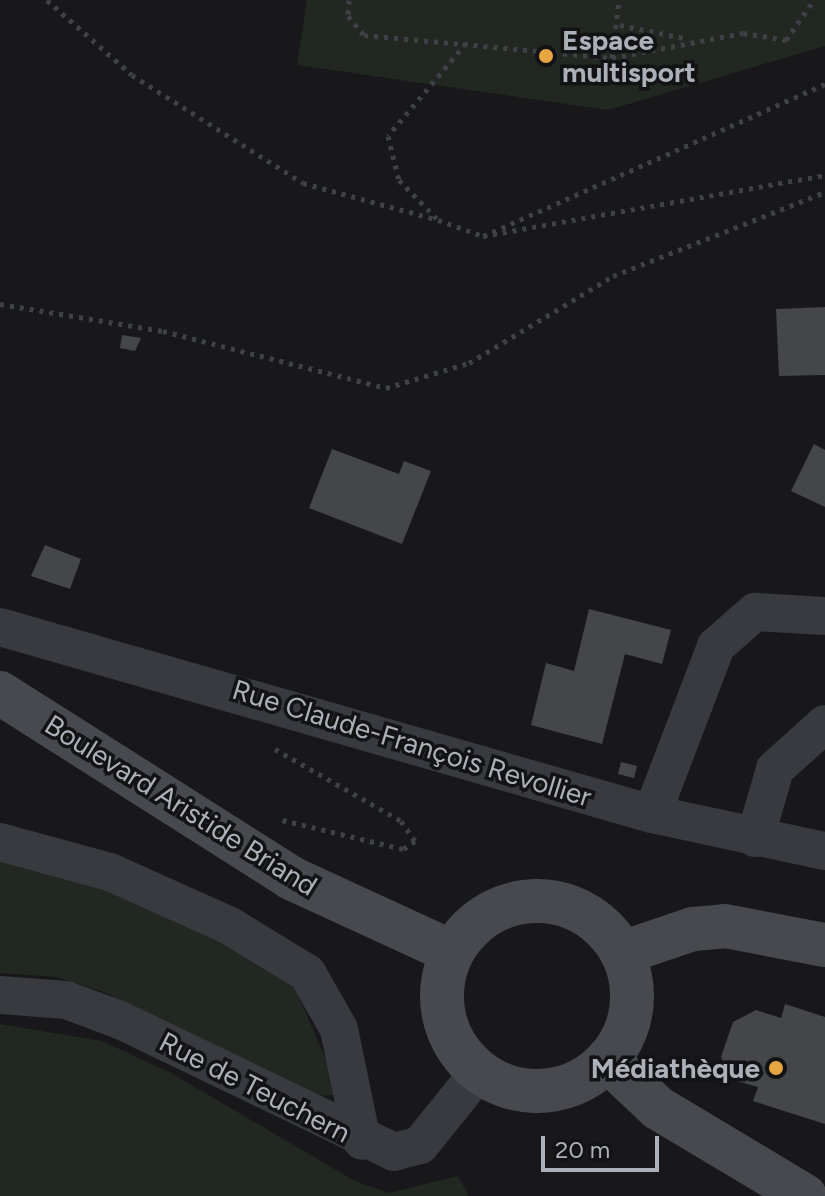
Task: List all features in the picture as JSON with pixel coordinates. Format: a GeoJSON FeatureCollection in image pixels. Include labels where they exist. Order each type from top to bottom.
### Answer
{"type":"FeatureCollection","features":[{"type":"Feature","properties":{"kind":"main road","name":"Boulevard Aristide Briand"},"geometry":{"type":"LineString","coordinates":[[0,693],[243,848],[452,952]]}},
{"type":"Feature","properties":{"kind":"main road"},"geometry":{"type":"LineString","coordinates":[[522,901],[581,911],[622,953],[631,1009],[607,1060],[586,1078],[532,1091],[479,1072],[448,1030],[443,977],[452,952],[494,910],[522,901]]}},
{"type":"Feature","properties":{"kind":"main road"},"geometry":{"type":"LineString","coordinates":[[622,953],[693,929],[725,926],[825,945]]}},
{"type":"Feature","properties":{"kind":"main road"},"geometry":{"type":"LineString","coordinates":[[607,1060],[658,1108],[805,1196]]}},
{"type":"Feature","properties":{"kind":"street"},"geometry":{"type":"LineString","coordinates":[[652,814],[716,646],[755,612],[825,616]]}},
{"type":"Feature","properties":{"kind":"street","name":"Rue Claude-François Revollier"},"geometry":{"type":"LineString","coordinates":[[0,627],[652,814],[825,851]]}},
{"type":"Feature","properties":{"kind":"street"},"geometry":{"type":"LineString","coordinates":[[755,838],[775,769],[825,724]]}},
{"type":"Feature","properties":{"kind":"street"},"geometry":{"type":"LineString","coordinates":[[0,842],[110,872],[230,926],[307,973],[339,1029],[362,1141]]}},
{"type":"Feature","properties":{"kind":"street","name":"Rue de Teuchern"},"geometry":{"type":"LineString","coordinates":[[0,995],[66,1000],[120,1020],[362,1141],[394,1152],[420,1145],[479,1072]]}},
{"type":"Feature","properties":{"kind":"path"},"geometry":{"type":"LineString","coordinates":[[47,0],[132,75],[303,183],[438,220],[483,236],[825,175]]}},
{"type":"Feature","properties":{"kind":"path"},"geometry":{"type":"LineString","coordinates":[[349,0],[348,16],[364,35],[612,58],[693,39],[743,33],[786,40],[814,0]]}},
{"type":"Feature","properties":{"kind":"path"},"geometry":{"type":"LineString","coordinates":[[612,58],[620,25],[619,0]]}},
{"type":"Feature","properties":{"kind":"path"},"geometry":{"type":"LineString","coordinates":[[620,25],[693,39]]}},
{"type":"Feature","properties":{"kind":"path"},"geometry":{"type":"LineString","coordinates":[[438,220],[399,180],[388,136],[467,43]]}},
{"type":"Feature","properties":{"kind":"path"},"geometry":{"type":"LineString","coordinates":[[483,236],[825,84]]}},
{"type":"Feature","properties":{"kind":"path"},"geometry":{"type":"LineString","coordinates":[[0,304],[163,331],[386,388],[469,363],[613,276],[825,192]]}},
{"type":"Feature","properties":{"kind":"path"},"geometry":{"type":"LineString","coordinates":[[243,848],[265,816],[403,849],[415,841],[401,821],[265,743]]}},
{"type":"Feature","properties":{"kind":"shaded area","name":"Espace multisport"},"geometry":{"type":"Polygon","coordinates":[[[307,0],[825,0],[825,46],[608,110],[297,65],[307,0]]]}},
{"type":"Feature","properties":{"kind":"shaded area"},"geometry":{"type":"Polygon","coordinates":[[[0,851],[49,863],[289,974],[333,1076],[333,1095],[314,1096],[104,992],[56,977],[0,973],[0,851]]]}},
{"type":"Feature","properties":{"kind":"shaded area"},"geometry":{"type":"Polygon","coordinates":[[[0,1024],[102,1041],[171,1073],[355,1181],[389,1193],[458,1176],[469,1196],[0,1196],[0,1024]]]}},
{"type":"Feature","properties":{"kind":"building"},"geometry":{"type":"Polygon","coordinates":[[[825,307],[825,375],[779,376],[776,309],[825,307]]]}},
{"type":"Feature","properties":{"kind":"building"},"geometry":{"type":"Polygon","coordinates":[[[122,335],[141,338],[135,351],[120,348],[122,335]]]}},
{"type":"Feature","properties":{"kind":"building"},"geometry":{"type":"Polygon","coordinates":[[[814,444],[825,450],[825,507],[791,491],[814,444]]]}},
{"type":"Feature","properties":{"kind":"building"},"geometry":{"type":"Polygon","coordinates":[[[332,449],[399,474],[404,461],[431,471],[402,544],[309,508],[332,449]]]}},
{"type":"Feature","properties":{"kind":"building"},"geometry":{"type":"Polygon","coordinates":[[[45,545],[81,559],[70,589],[31,576],[45,545]]]}},
{"type":"Feature","properties":{"kind":"building"},"geometry":{"type":"Polygon","coordinates":[[[589,609],[671,630],[662,664],[625,654],[602,744],[531,725],[546,663],[574,671],[589,609]]]}},
{"type":"Feature","properties":{"kind":"building"},"geometry":{"type":"Polygon","coordinates":[[[621,762],[637,766],[634,778],[618,774],[621,762]]]}},
{"type":"Feature","properties":{"kind":"building","name":"Médiathèque"},"geometry":{"type":"Polygon","coordinates":[[[785,1004],[825,1017],[825,1124],[753,1101],[758,1087],[733,1080],[721,1057],[733,1022],[756,1010],[781,1018],[785,1004]]]}},
{"type":"Feature","properties":{"kind":"place","name":"Espace multisport"},"geometry":{"type":"Point","coordinates":[546,56]}},
{"type":"Feature","properties":{"kind":"place","name":"Médiathèque"},"geometry":{"type":"Point","coordinates":[776,1068]}}]}
